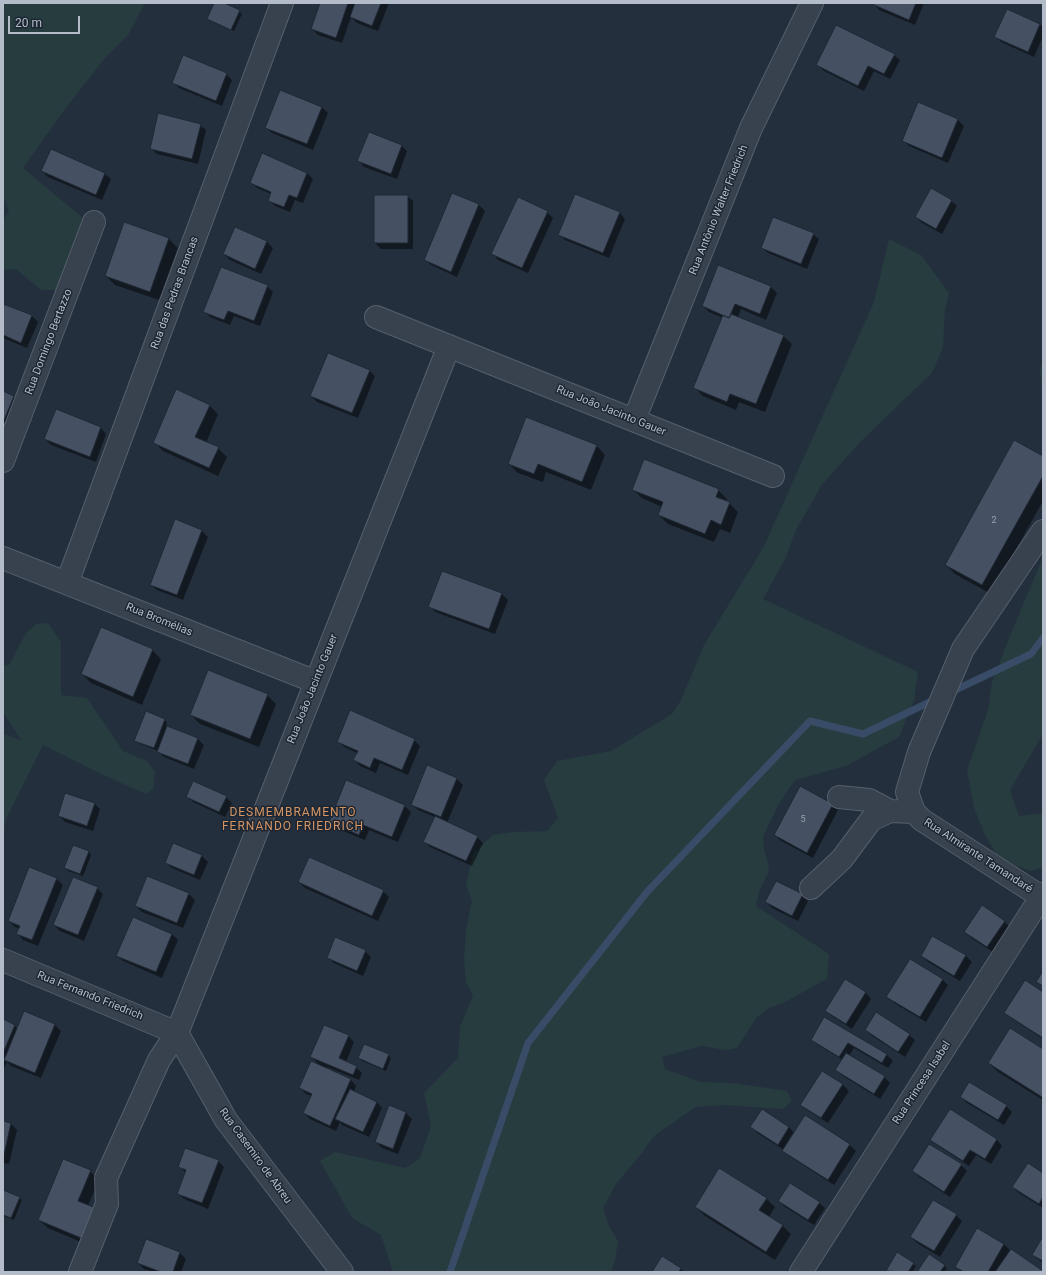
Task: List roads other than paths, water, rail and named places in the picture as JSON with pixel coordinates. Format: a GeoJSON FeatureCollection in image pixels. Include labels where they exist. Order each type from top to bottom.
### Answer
{"type":"FeatureCollection","features":[{"type":"Feature","properties":{"kind":"street","name":"Rua das Pedras Brancas"},"geometry":{"type":"LineString","coordinates":[[67,583],[282,3]]}},
{"type":"Feature","properties":{"kind":"street","name":"Rua Antônio Walter Friedrich"},"geometry":{"type":"LineString","coordinates":[[634,420],[751,128],[812,3]]}},
{"type":"Feature","properties":{"kind":"street","name":"Rua Domingo Bertazzo"},"geometry":{"type":"LineString","coordinates":[[3,461],[94,222]]}},
{"type":"Feature","properties":{"kind":"street","name":"Rua João Jacinto Gauer"},"geometry":{"type":"LineString","coordinates":[[376,317],[773,476]]}},
{"type":"Feature","properties":{"kind":"street","name":"Rua João Jacinto Gauer"},"geometry":{"type":"LineString","coordinates":[[80,1272],[107,1204],[106,1178],[159,1060],[177,1033],[449,346]]}},
{"type":"Feature","properties":{"kind":"street"},"geometry":{"type":"LineString","coordinates":[[811,888],[842,859],[871,820],[890,812],[914,812],[907,792],[919,752],[964,649],[1043,531]]}},
{"type":"Feature","properties":{"kind":"street","name":"Rua Bromélias"},"geometry":{"type":"LineString","coordinates":[[3,558],[316,682]]}},
{"type":"Feature","properties":{"kind":"street"},"geometry":{"type":"LineString","coordinates":[[839,797],[869,800],[890,812]]}},
{"type":"Feature","properties":{"kind":"street","name":"Rua Almirante Tamandaré"},"geometry":{"type":"LineString","coordinates":[[914,812],[922,820],[1042,896]]}},
{"type":"Feature","properties":{"kind":"street","name":"Rua Princesa Isabel"},"geometry":{"type":"LineString","coordinates":[[801,1272],[1042,896]]}},
{"type":"Feature","properties":{"kind":"street","name":"Rua Fernando Friedrich"},"geometry":{"type":"LineString","coordinates":[[3,960],[177,1033]]}},
{"type":"Feature","properties":{"kind":"street","name":"Rua Casemiro de Abreu"},"geometry":{"type":"LineString","coordinates":[[177,1033],[226,1120],[342,1272]]}},
{"type":"Feature","properties":{"kind":"waterway"},"geometry":{"type":"LineString","coordinates":[[949,693],[1031,654],[1043,638]]}},
{"type":"Feature","properties":{"kind":"waterway"},"geometry":{"type":"LineString","coordinates":[[450,1272],[528,1043],[647,892],[810,721],[863,734],[936,699]]}},
{"type":"Feature","properties":{"kind":"district","name":"DESMEMBRAMENTO FERNANDO FRIEDRICH"},"geometry":{"type":"Point","coordinates":[293,820]}}]}
